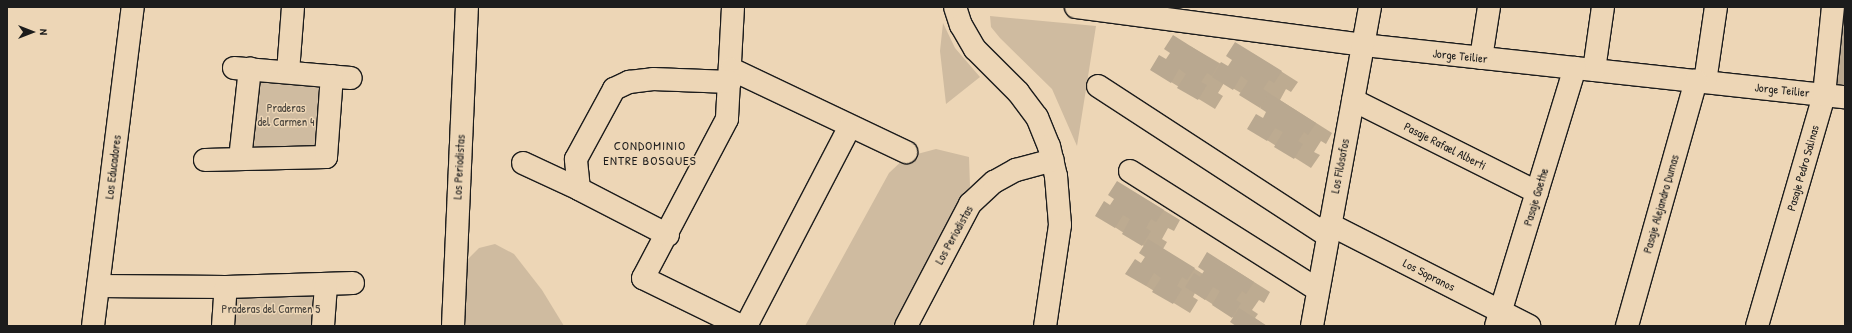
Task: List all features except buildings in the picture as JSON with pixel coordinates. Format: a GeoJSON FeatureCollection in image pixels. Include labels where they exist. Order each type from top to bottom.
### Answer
{"type":"FeatureCollection","features":[{"type":"Feature","properties":{"kind":"street","name":"Los Educadores"},"geometry":{"type":"LineString","coordinates":[[93,326],[133,7]]}},
{"type":"Feature","properties":{"kind":"street"},"geometry":{"type":"LineString","coordinates":[[288,72],[293,7]]}},
{"type":"Feature","properties":{"kind":"street","name":"Los Periodistas"},"geometry":{"type":"LineString","coordinates":[[453,326],[452,309],[467,7]]}},
{"type":"Feature","properties":{"kind":"street"},"geometry":{"type":"LineString","coordinates":[[733,7],[727,119],[668,235],[643,278],[740,326]]}},
{"type":"Feature","properties":{"kind":"street"},"geometry":{"type":"LineString","coordinates":[[955,7],[961,25],[975,48],[1018,92],[1037,117],[1053,160],[1060,201],[1060,225],[1045,326]]}},
{"type":"Feature","properties":{"kind":"street","name":"Jorge Teilier"},"geometry":{"type":"LineString","coordinates":[[1076,7],[1364,45],[1834,96]]}},
{"type":"Feature","properties":{"kind":"street","name":"Los Filósofos"},"geometry":{"type":"LineString","coordinates":[[1312,326],[1328,229],[1370,7]]}},
{"type":"Feature","properties":{"kind":"street"},"geometry":{"type":"LineString","coordinates":[[1481,58],[1489,7]]}},
{"type":"Feature","properties":{"kind":"street","name":"Pasaje Goethe"},"geometry":{"type":"LineString","coordinates":[[1498,319],[1537,192],[1585,69],[1603,7]]}},
{"type":"Feature","properties":{"kind":"street","name":"Pasaje Alejandro Dumas"},"geometry":{"type":"LineString","coordinates":[[1627,326],[1700,82],[1716,7]]}},
{"type":"Feature","properties":{"kind":"street","name":"Pasaje Pedro Salinas"},"geometry":{"type":"LineString","coordinates":[[1757,326],[1834,96],[1833,7]]}},
{"type":"Feature","properties":{"kind":"street"},"geometry":{"type":"LineString","coordinates":[[204,160],[326,157],[341,77],[242,68],[240,159]]}},
{"type":"Feature","properties":{"kind":"street"},"geometry":{"type":"LineString","coordinates":[[580,189],[576,159],[614,89],[630,82],[653,79],[730,76],[850,126],[906,152]]}},
{"type":"Feature","properties":{"kind":"street","name":"Los Sopranos"},"geometry":{"type":"LineString","coordinates":[[1098,86],[1328,229],[1498,319],[1529,326]]}},
{"type":"Feature","properties":{"kind":"street","name":"Pasaje Rafael Alberti"},"geometry":{"type":"LineString","coordinates":[[1353,100],[1537,192]]}},
{"type":"Feature","properties":{"kind":"street"},"geometry":{"type":"LineString","coordinates":[[746,326],[850,126]]}},
{"type":"Feature","properties":{"kind":"street","name":"Los Periodistas"},"geometry":{"type":"LineString","coordinates":[[913,320],[950,240],[970,204],[994,182],[1016,170],[1053,160]]}},
{"type":"Feature","properties":{"kind":"street"},"geometry":{"type":"LineString","coordinates":[[523,163],[580,189],[668,235]]}},
{"type":"Feature","properties":{"kind":"street"},"geometry":{"type":"LineString","coordinates":[[1130,171],[1318,290]]}},
{"type":"Feature","properties":{"kind":"street"},"geometry":{"type":"LineString","coordinates":[[98,286],[226,287],[353,284]]}},
{"type":"Feature","properties":{"kind":"street"},"geometry":{"type":"LineString","coordinates":[[323,326],[326,285]]}},
{"type":"Feature","properties":{"kind":"street"},"geometry":{"type":"LineString","coordinates":[[223,326],[226,287]]}},
{"type":"Feature","properties":{"kind":"green space"},"geometry":{"type":"Polygon","coordinates":[[[990,16],[1096,26],[1077,146],[1052,89],[1000,38],[991,27],[990,16]]]}},
{"type":"Feature","properties":{"kind":"green space"},"geometry":{"type":"Polygon","coordinates":[[[943,23],[955,48],[980,77],[946,104],[940,51],[943,23]]]}},
{"type":"Feature","properties":{"kind":"green space","name":"Praderas del Carmen 4"},"geometry":{"type":"Polygon","coordinates":[[[256,80],[323,84],[319,147],[248,149],[256,80]]]}},
{"type":"Feature","properties":{"kind":"green space"},"geometry":{"type":"Polygon","coordinates":[[[936,149],[969,157],[970,186],[948,220],[893,326],[805,326],[889,173],[906,157],[936,149]]]}},
{"type":"Feature","properties":{"kind":"green space"},"geometry":{"type":"Polygon","coordinates":[[[495,244],[514,254],[542,290],[564,326],[465,326],[461,318],[465,262],[479,248],[495,244]]]}},
{"type":"Feature","properties":{"kind":"green space","name":"Praderas del Carmen 5"},"geometry":{"type":"Polygon","coordinates":[[[231,292],[316,293],[315,326],[230,326],[231,292]]]}},
{"type":"Feature","properties":{"kind":"district","name":"CONDOMINIO ENTRE BOSQUES"},"geometry":{"type":"Point","coordinates":[650,154]}}]}
